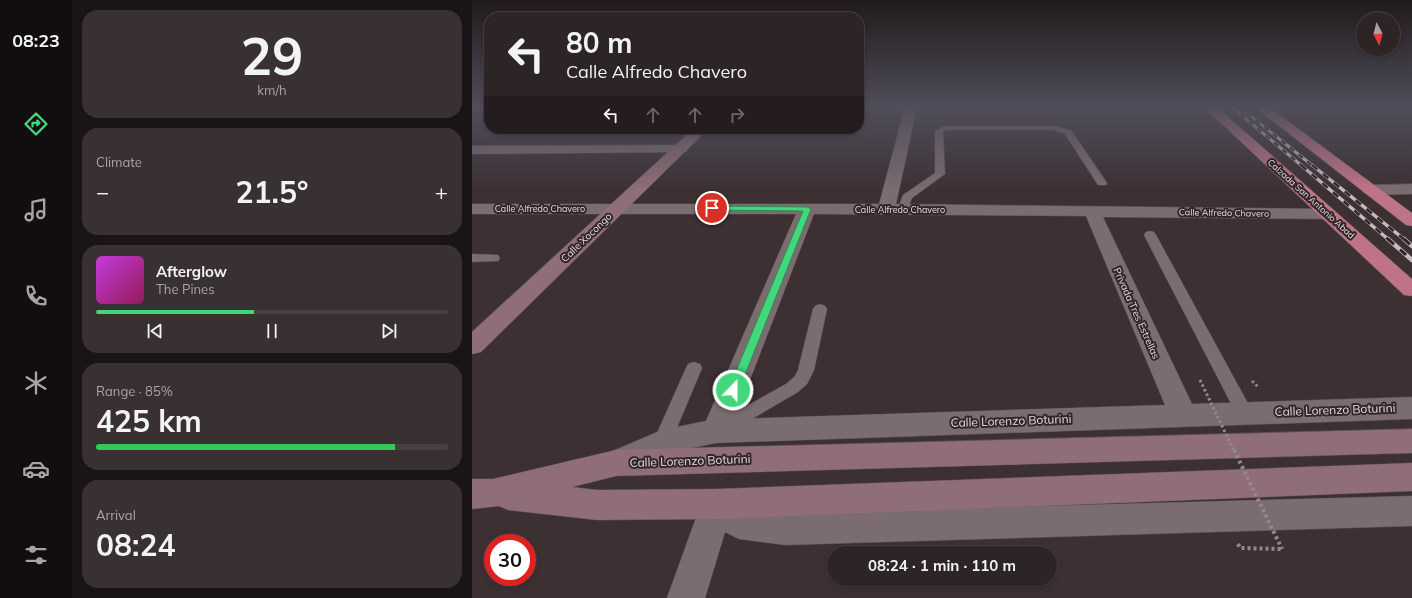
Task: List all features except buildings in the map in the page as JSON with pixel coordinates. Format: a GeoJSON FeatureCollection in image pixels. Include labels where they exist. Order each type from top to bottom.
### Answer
{"type":"FeatureCollection","features":[{"type":"Feature","properties":{"kind":"highway","name":"Calzada San Antonio Abad"},"geometry":{"type":"LineString","coordinates":[[1241,135],[1412,290]]}},
{"type":"Feature","properties":{"kind":"highway"},"geometry":{"type":"LineString","coordinates":[[1298,135],[1412,221]]}},
{"type":"Feature","properties":{"kind":"main road","name":"Calle Xocongo"},"geometry":{"type":"LineString","coordinates":[[472,346],[616,208],[695,135]]}},
{"type":"Feature","properties":{"kind":"main road","name":"Calle Lorenzo Boturini"},"geometry":{"type":"LineString","coordinates":[[482,494],[616,463],[1412,441]]}},
{"type":"Feature","properties":{"kind":"main road","name":"Calle Lorenzo Boturini"},"geometry":{"type":"LineString","coordinates":[[482,494],[597,505],[717,504],[1412,477]]}},
{"type":"Feature","properties":{"kind":"street"},"geometry":{"type":"LineString","coordinates":[[894,209],[906,135]]}},
{"type":"Feature","properties":{"kind":"street"},"geometry":{"type":"LineString","coordinates":[[472,150],[681,148]]}},
{"type":"Feature","properties":{"kind":"street"},"geometry":{"type":"LineString","coordinates":[[1370,190],[1412,189]]}},
{"type":"Feature","properties":{"kind":"street","name":"Calle Alfredo Chavero"},"geometry":{"type":"LineString","coordinates":[[475,211],[616,208],[894,209],[1328,214]]}},
{"type":"Feature","properties":{"kind":"street"},"geometry":{"type":"LineString","coordinates":[[716,431],[807,209]]}},
{"type":"Feature","properties":{"kind":"street","name":"Privada Tres Estrellas"},"geometry":{"type":"LineString","coordinates":[[1092,211],[1183,415]]}},
{"type":"Feature","properties":{"kind":"street","name":"Calle Lorenzo Boturini"},"geometry":{"type":"LineString","coordinates":[[616,463],[662,442],[716,431],[1412,408]]}},
{"type":"Feature","properties":{"kind":"street"},"geometry":{"type":"LineString","coordinates":[[686,598],[717,504],[739,523],[785,529],[1412,511]]}},
{"type":"Feature","properties":{"kind":"lane"},"geometry":{"type":"LineString","coordinates":[[894,209],[907,197],[940,174],[939,135]]}},
{"type":"Feature","properties":{"kind":"lane"},"geometry":{"type":"LineString","coordinates":[[1070,135],[1102,182]]}},
{"type":"Feature","properties":{"kind":"lane"},"geometry":{"type":"LineString","coordinates":[[1150,235],[1245,414]]}},
{"type":"Feature","properties":{"kind":"lane"},"geometry":{"type":"LineString","coordinates":[[472,258],[494,258]]}},
{"type":"Feature","properties":{"kind":"lane"},"geometry":{"type":"LineString","coordinates":[[716,431],[772,400],[802,380],[806,370],[820,309]]}},
{"type":"Feature","properties":{"kind":"lane"},"geometry":{"type":"LineString","coordinates":[[662,442],[694,368]]}},
{"type":"Feature","properties":{"kind":"path"},"geometry":{"type":"LineString","coordinates":[[1200,380],[1282,549]]}},
{"type":"Feature","properties":{"kind":"railway"},"geometry":{"type":"LineString","coordinates":[[1265,135],[1302,166]]}},
{"type":"Feature","properties":{"kind":"railway"},"geometry":{"type":"LineString","coordinates":[[1274,135],[1313,166]]}},
{"type":"Feature","properties":{"kind":"railway"},"geometry":{"type":"LineString","coordinates":[[1301,165],[1389,240]]}},
{"type":"Feature","properties":{"kind":"railway"},"geometry":{"type":"LineString","coordinates":[[1312,165],[1405,240]]}},
{"type":"Feature","properties":{"kind":"railway"},"geometry":{"type":"LineString","coordinates":[[1388,239],[1412,260]]}},
{"type":"Feature","properties":{"kind":"railway"},"geometry":{"type":"LineString","coordinates":[[1404,239],[1412,246]]}},
{"type":"Feature","properties":{"kind":"route"},"geometry":{"type":"LineString","coordinates":[[712,208],[807,209],[733,390]]}}]}
